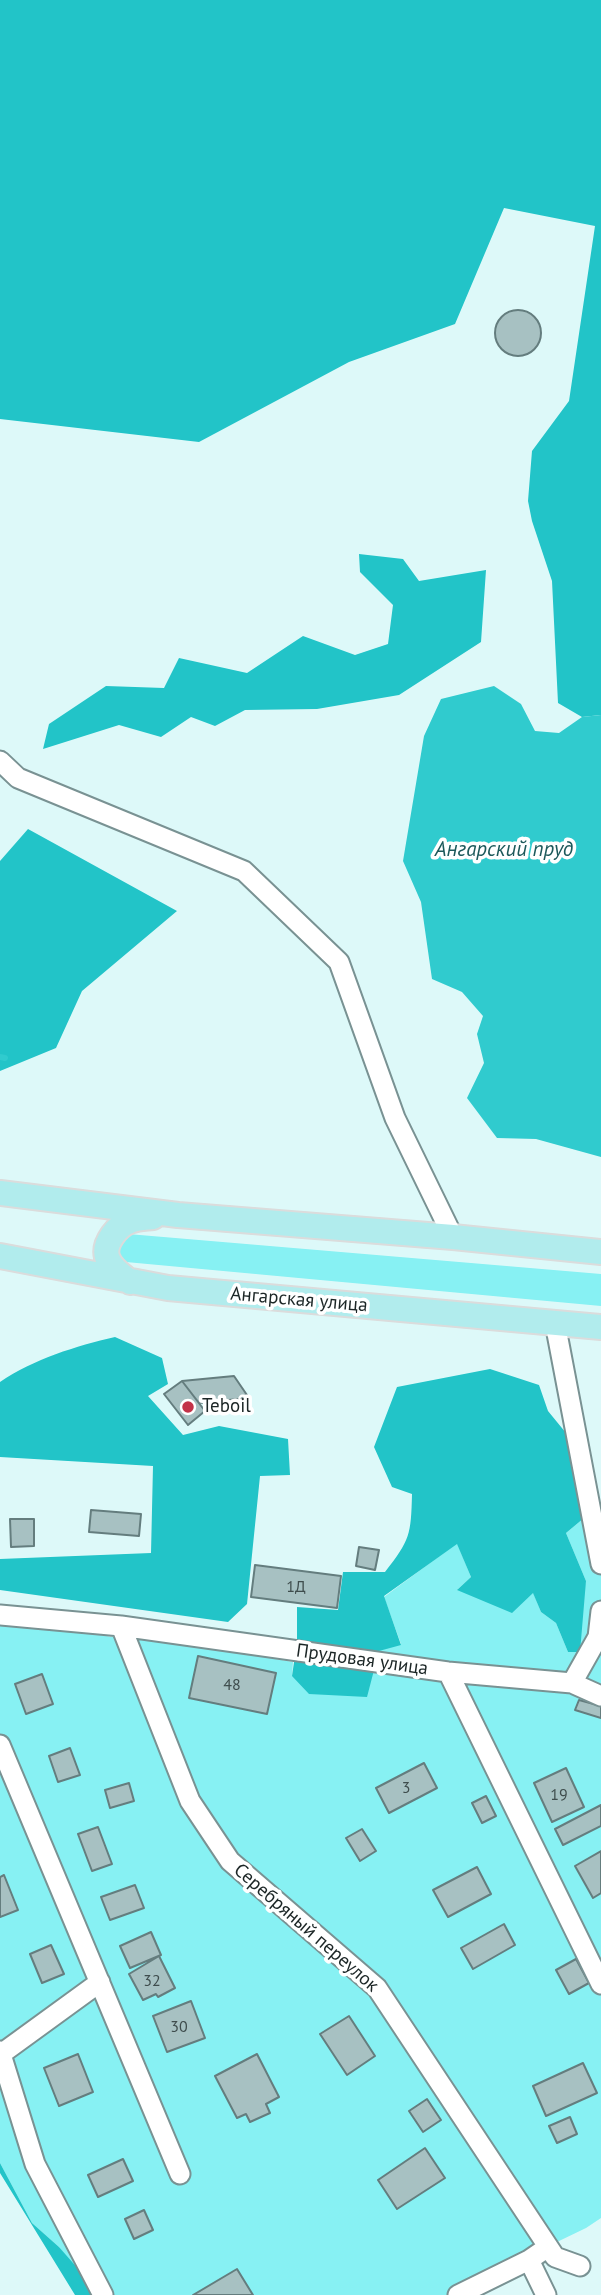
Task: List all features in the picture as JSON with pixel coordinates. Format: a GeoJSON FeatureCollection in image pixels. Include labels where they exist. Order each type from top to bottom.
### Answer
{"type":"FeatureCollection","features":[{"type":"Feature","properties":{"kind":"main road"},"geometry":{"type":"LineString","coordinates":[[0,1193],[178,1215],[601,1252]]}},
{"type":"Feature","properties":{"kind":"main road"},"geometry":{"type":"LineString","coordinates":[[131,1282],[113,1268],[107,1257],[106,1248],[110,1239],[121,1225],[130,1220],[178,1215]]}},
{"type":"Feature","properties":{"kind":"main road","name":"Ангарская улица"},"geometry":{"type":"LineString","coordinates":[[0,1256],[131,1282],[210,1293],[601,1327]]}},
{"type":"Feature","properties":{"kind":"street"},"geometry":{"type":"LineString","coordinates":[[0,761],[18,778],[244,871],[339,962],[395,1118],[453,1237]]}},
{"type":"Feature","properties":{"kind":"street"},"geometry":{"type":"LineString","coordinates":[[555,1323],[601,1563]]}},
{"type":"Feature","properties":{"kind":"street"},"geometry":{"type":"LineString","coordinates":[[572,1683],[598,1637],[601,1611]]}},
{"type":"Feature","properties":{"kind":"street","name":"Прудовая улица"},"geometry":{"type":"LineString","coordinates":[[0,1615],[121,1626],[447,1672],[572,1683],[601,1696]]}},
{"type":"Feature","properties":{"kind":"street","name":"Серебряный переулок"},"geometry":{"type":"LineString","coordinates":[[121,1626],[190,1801],[230,1861],[377,1987],[548,2248]]}},
{"type":"Feature","properties":{"kind":"street"},"geometry":{"type":"LineString","coordinates":[[447,1672],[601,1984]]}},
{"type":"Feature","properties":{"kind":"street"},"geometry":{"type":"LineString","coordinates":[[0,1745],[180,2174]]}},
{"type":"Feature","properties":{"kind":"street"},"geometry":{"type":"LineString","coordinates":[[100,1982],[1,2052],[36,2164],[103,2295]]}},
{"type":"Feature","properties":{"kind":"street"},"geometry":{"type":"LineString","coordinates":[[458,2295],[548,2248],[555,2257],[580,2266]]}},
{"type":"Feature","properties":{"kind":"street"},"geometry":{"type":"LineString","coordinates":[[529,2260],[546,2295]]}},
{"type":"Feature","properties":{"kind":"shaded area"},"geometry":{"type":"Polygon","coordinates":[[[0,0],[601,0],[601,715],[582,717],[558,703],[552,581],[528,501],[532,451],[569,401],[595,226],[504,208],[455,324],[349,362],[199,442],[0,419],[0,0]]]}},
{"type":"Feature","properties":{"kind":"shaded area"},"geometry":{"type":"Polygon","coordinates":[[[359,554],[403,559],[419,581],[486,570],[481,642],[399,695],[317,709],[245,710],[215,726],[191,717],[161,737],[119,725],[43,749],[49,724],[106,686],[164,688],[179,658],[247,673],[303,636],[355,655],[388,644],[393,605],[360,572],[359,554]]]}},
{"type":"Feature","properties":{"kind":"shaded area"},"geometry":{"type":"Polygon","coordinates":[[[28,829],[177,911],[82,991],[56,1048],[0,1071],[0,861],[28,829]]]}},
{"type":"Feature","properties":{"kind":"shaded area"},"geometry":{"type":"Polygon","coordinates":[[[128,1234],[601,1274],[601,1306],[126,1262],[119,1259],[118,1238],[128,1234]]]}},
{"type":"Feature","properties":{"kind":"shaded area"},"geometry":{"type":"Polygon","coordinates":[[[115,1337],[162,1358],[168,1384],[148,1396],[183,1435],[219,1426],[288,1439],[290,1475],[260,1476],[247,1604],[228,1622],[0,1590],[0,1559],[151,1553],[153,1466],[0,1457],[0,1382],[56,1354],[115,1337]]]}},
{"type":"Feature","properties":{"kind":"shaded area"},"geometry":{"type":"Polygon","coordinates":[[[490,1369],[539,1385],[548,1411],[566,1433],[584,1518],[566,1533],[586,1581],[580,1652],[568,1652],[556,1623],[541,1612],[533,1593],[512,1613],[457,1590],[471,1577],[457,1544],[384,1596],[401,1645],[379,1651],[367,1697],[309,1694],[292,1676],[297,1642],[297,1607],[338,1610],[343,1572],[385,1572],[408,1536],[412,1494],[392,1487],[374,1447],[397,1387],[490,1369]]]}},
{"type":"Feature","properties":{"kind":"shaded area"},"geometry":{"type":"Polygon","coordinates":[[[584,1518],[601,1520],[601,2218],[586,2228],[447,2295],[93,2295],[59,2247],[32,2223],[0,2163],[0,1617],[112,1637],[155,1638],[293,1662],[292,1676],[401,1644],[384,1597],[457,1543],[471,1577],[458,1589],[533,1592],[541,1612],[556,1623],[568,1652],[586,1581],[566,1533],[584,1518]]]}},
{"type":"Feature","properties":{"kind":"shaded area"},"geometry":{"type":"Polygon","coordinates":[[[0,2163],[32,2223],[59,2247],[87,2279],[93,2295],[75,2295],[0,2173],[0,2163]]]}},
{"type":"Feature","properties":{"kind":"water","name":"Ангарский пруд"},"geometry":{"type":"Polygon","coordinates":[[[494,686],[521,704],[535,731],[559,733],[582,717],[601,715],[601,1157],[536,1139],[497,1138],[467,1098],[484,1063],[477,1034],[483,1016],[462,992],[432,979],[421,902],[403,861],[424,736],[441,699],[494,686]]]}},
{"type":"Feature","properties":{"kind":"building"},"geometry":{"type":"Polygon","coordinates":[[[518,310],[534,317],[541,333],[534,349],[518,356],[502,349],[495,333],[502,317],[518,310]]]}},
{"type":"Feature","properties":{"kind":"building"},"geometry":{"type":"Polygon","coordinates":[[[234,1376],[249,1398],[199,1403],[182,1381],[234,1376]]]}},
{"type":"Feature","properties":{"kind":"building","name":"Teboil"},"geometry":{"type":"Polygon","coordinates":[[[182,1381],[205,1411],[188,1425],[164,1394],[182,1381]]]}},
{"type":"Feature","properties":{"kind":"building"},"geometry":{"type":"Polygon","coordinates":[[[91,1510],[141,1514],[139,1536],[89,1532],[91,1510]]]}},
{"type":"Feature","properties":{"kind":"building"},"geometry":{"type":"Polygon","coordinates":[[[10,1519],[34,1519],[34,1546],[11,1547],[10,1519]]]}},
{"type":"Feature","properties":{"kind":"building"},"geometry":{"type":"Polygon","coordinates":[[[359,1547],[379,1550],[375,1570],[356,1566],[359,1547]]]}},
{"type":"Feature","properties":{"kind":"building"},"geometry":{"type":"Polygon","coordinates":[[[255,1565],[341,1576],[337,1608],[251,1597],[255,1565]]]}},
{"type":"Feature","properties":{"kind":"building"},"geometry":{"type":"Polygon","coordinates":[[[198,1656],[276,1673],[267,1714],[189,1698],[198,1656]]]}},
{"type":"Feature","properties":{"kind":"building"},"geometry":{"type":"Polygon","coordinates":[[[42,1674],[53,1704],[26,1714],[15,1684],[42,1674]]]}},
{"type":"Feature","properties":{"kind":"building"},"geometry":{"type":"Polygon","coordinates":[[[579,1700],[601,1706],[601,1718],[575,1710],[579,1700]]]}},
{"type":"Feature","properties":{"kind":"building"},"geometry":{"type":"Polygon","coordinates":[[[70,1748],[80,1775],[58,1782],[49,1756],[70,1748]]]}},
{"type":"Feature","properties":{"kind":"building"},"geometry":{"type":"Polygon","coordinates":[[[424,1763],[437,1788],[389,1813],[376,1788],[424,1763]]]}},
{"type":"Feature","properties":{"kind":"building"},"geometry":{"type":"Polygon","coordinates":[[[566,1768],[584,1807],[552,1822],[534,1783],[566,1768]]]}},
{"type":"Feature","properties":{"kind":"building"},"geometry":{"type":"Polygon","coordinates":[[[129,1783],[134,1801],[110,1808],[105,1790],[129,1783]]]}},
{"type":"Feature","properties":{"kind":"building"},"geometry":{"type":"Polygon","coordinates":[[[486,1796],[496,1816],[482,1823],[472,1803],[486,1796]]]}},
{"type":"Feature","properties":{"kind":"building"},"geometry":{"type":"Polygon","coordinates":[[[601,1805],[601,1826],[563,1845],[555,1829],[601,1805]]]}},
{"type":"Feature","properties":{"kind":"building"},"geometry":{"type":"Polygon","coordinates":[[[98,1827],[112,1864],[92,1871],[78,1834],[98,1827]]]}},
{"type":"Feature","properties":{"kind":"building"},"geometry":{"type":"Polygon","coordinates":[[[362,1829],[376,1851],[360,1861],[346,1838],[362,1829]]]}},
{"type":"Feature","properties":{"kind":"building"},"geometry":{"type":"Polygon","coordinates":[[[601,1851],[601,1893],[593,1898],[575,1866],[601,1851]]]}},
{"type":"Feature","properties":{"kind":"building"},"geometry":{"type":"Polygon","coordinates":[[[477,1867],[491,1894],[448,1917],[433,1890],[477,1867]]]}},
{"type":"Feature","properties":{"kind":"building"},"geometry":{"type":"Polygon","coordinates":[[[4,1875],[18,1910],[0,1917],[0,1877],[4,1875]]]}},
{"type":"Feature","properties":{"kind":"building"},"geometry":{"type":"Polygon","coordinates":[[[135,1885],[144,1908],[110,1920],[101,1897],[135,1885]]]}},
{"type":"Feature","properties":{"kind":"building"},"geometry":{"type":"Polygon","coordinates":[[[504,1924],[515,1945],[473,1969],[461,1948],[504,1924]]]}},
{"type":"Feature","properties":{"kind":"building"},"geometry":{"type":"Polygon","coordinates":[[[151,1932],[161,1955],[130,1968],[120,1946],[151,1932]]]}},
{"type":"Feature","properties":{"kind":"building"},"geometry":{"type":"Polygon","coordinates":[[[51,1945],[64,1974],[42,1983],[30,1954],[51,1945]]]}},
{"type":"Feature","properties":{"kind":"building"},"geometry":{"type":"Polygon","coordinates":[[[159,1956],[175,1988],[158,1997],[156,1994],[143,2000],[129,1974],[159,1956]]]}},
{"type":"Feature","properties":{"kind":"building"},"geometry":{"type":"Polygon","coordinates":[[[576,1959],[589,1983],[569,1994],[556,1970],[576,1959]]]}},
{"type":"Feature","properties":{"kind":"building"},"geometry":{"type":"Polygon","coordinates":[[[191,2001],[205,2038],[167,2052],[153,2016],[191,2001]]]}},
{"type":"Feature","properties":{"kind":"building"},"geometry":{"type":"Polygon","coordinates":[[[349,2016],[375,2056],[347,2075],[320,2034],[349,2016]]]}},
{"type":"Feature","properties":{"kind":"building"},"geometry":{"type":"Polygon","coordinates":[[[78,2054],[93,2092],[59,2106],[44,2068],[78,2054]]]}},
{"type":"Feature","properties":{"kind":"building"},"geometry":{"type":"Polygon","coordinates":[[[257,2054],[279,2097],[266,2104],[270,2113],[250,2122],[246,2114],[237,2118],[215,2076],[257,2054]]]}},
{"type":"Feature","properties":{"kind":"building"},"geometry":{"type":"Polygon","coordinates":[[[583,2063],[597,2093],[546,2116],[533,2086],[583,2063]]]}},
{"type":"Feature","properties":{"kind":"building"},"geometry":{"type":"Polygon","coordinates":[[[427,2099],[441,2120],[423,2132],[409,2111],[427,2099]]]}},
{"type":"Feature","properties":{"kind":"building"},"geometry":{"type":"Polygon","coordinates":[[[570,2117],[577,2134],[557,2143],[549,2126],[570,2117]]]}},
{"type":"Feature","properties":{"kind":"building"},"geometry":{"type":"Polygon","coordinates":[[[425,2148],[445,2178],[397,2209],[378,2180],[425,2148]]]}},
{"type":"Feature","properties":{"kind":"building"},"geometry":{"type":"Polygon","coordinates":[[[123,2159],[133,2181],[98,2197],[88,2175],[123,2159]]]}},
{"type":"Feature","properties":{"kind":"building"},"geometry":{"type":"Polygon","coordinates":[[[144,2210],[153,2230],[134,2239],[125,2219],[144,2210]]]}},
{"type":"Feature","properties":{"kind":"building"},"geometry":{"type":"Polygon","coordinates":[[[237,2269],[253,2295],[193,2295],[237,2269]]]}},
{"type":"Feature","properties":{"kind":"waterway"},"geometry":{"type":"LineString","coordinates":[[0,1057],[5,1058]]}},
{"type":"Feature","properties":{"kind":"place","name":"Teboil"},"geometry":{"type":"Point","coordinates":[188,1407]}}]}
